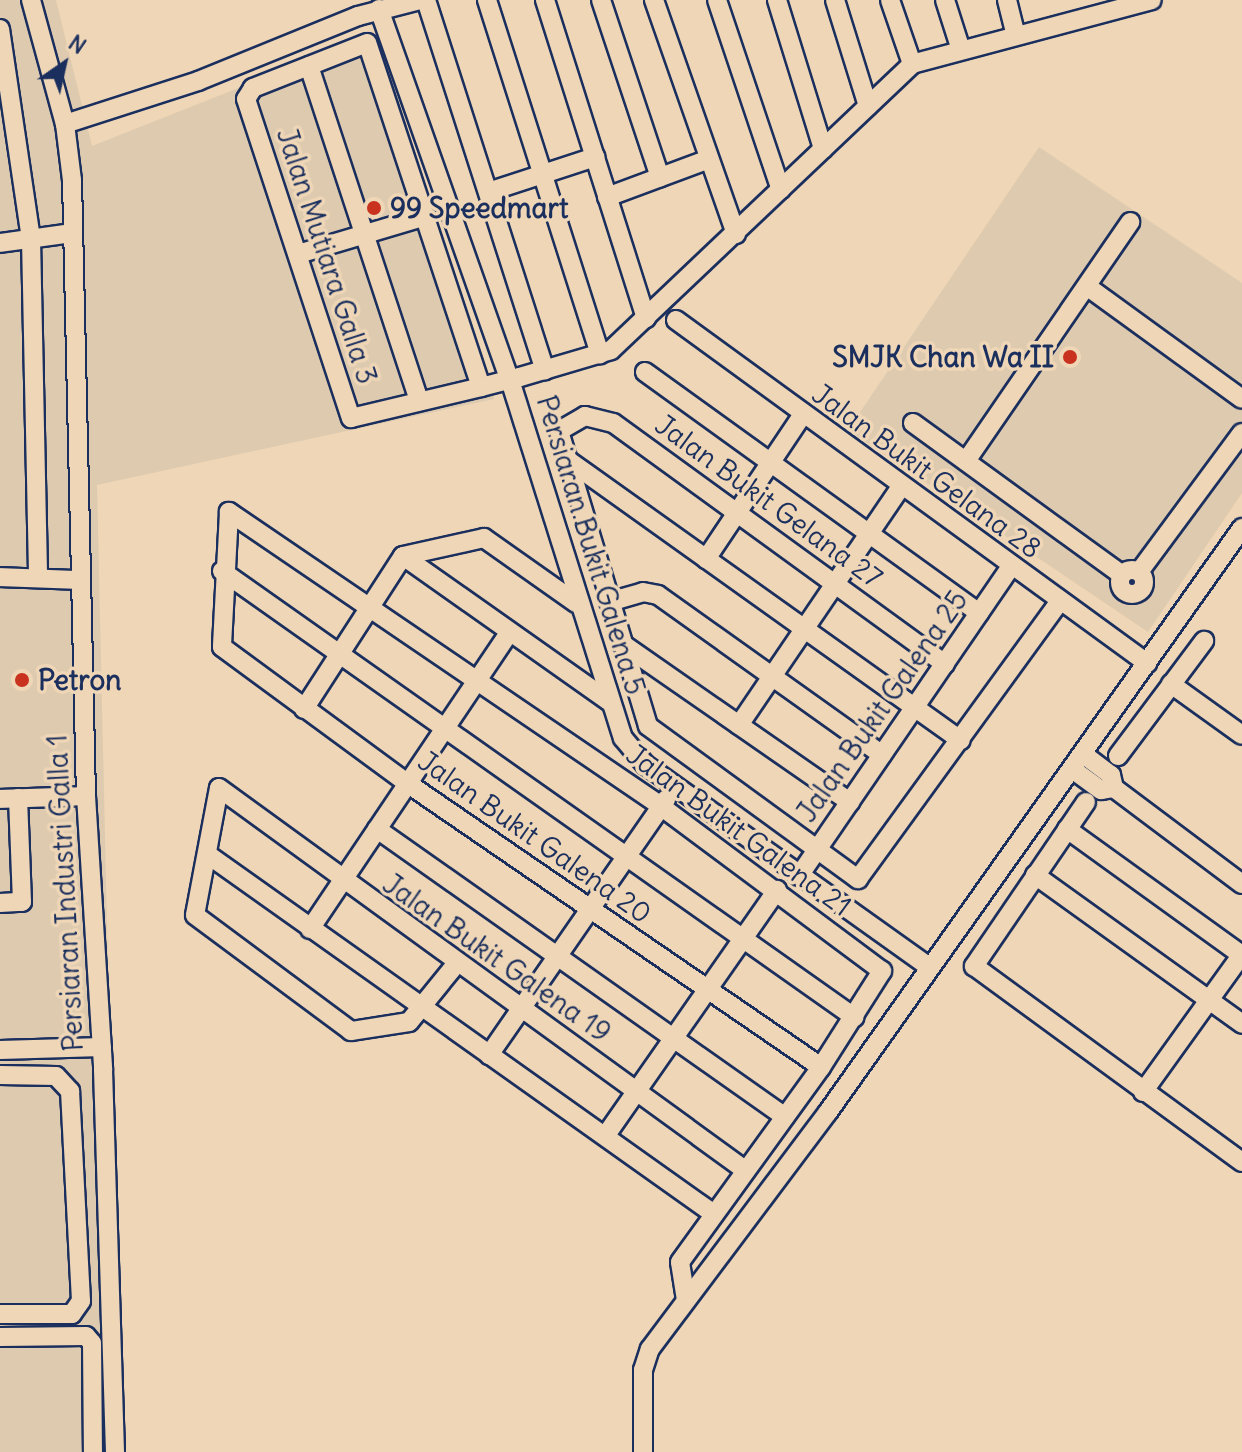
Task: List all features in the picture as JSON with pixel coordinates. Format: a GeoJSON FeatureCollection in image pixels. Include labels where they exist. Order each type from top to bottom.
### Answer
{"type":"FeatureCollection","features":[{"type":"Feature","properties":{"kind":"street","name":"Persiaran Industri Galla 1"},"geometry":{"type":"LineString","coordinates":[[31,0],[65,124],[72,233],[86,796],[102,1047],[115,1452]]}},
{"type":"Feature","properties":{"kind":"street"},"geometry":{"type":"LineString","coordinates":[[65,124],[198,81],[379,9],[423,0],[545,370]]}},
{"type":"Feature","properties":{"kind":"street"},"geometry":{"type":"LineString","coordinates":[[487,0],[600,354],[646,318],[912,64],[1129,3],[1152,0]]}},
{"type":"Feature","properties":{"kind":"street"},"geometry":{"type":"LineString","coordinates":[[545,0],[646,318]]}},
{"type":"Feature","properties":{"kind":"street"},"geometry":{"type":"LineString","coordinates":[[601,0],[660,177]]}},
{"type":"Feature","properties":{"kind":"street"},"geometry":{"type":"LineString","coordinates":[[654,0],[736,234]]}},
{"type":"Feature","properties":{"kind":"street"},"geometry":{"type":"LineString","coordinates":[[717,0],[781,190]]}},
{"type":"Feature","properties":{"kind":"street"},"geometry":{"type":"LineString","coordinates":[[777,0],[823,149]]}},
{"type":"Feature","properties":{"kind":"street"},"geometry":{"type":"LineString","coordinates":[[835,0],[868,106]]}},
{"type":"Feature","properties":{"kind":"street"},"geometry":{"type":"LineString","coordinates":[[890,0],[912,64]]}},
{"type":"Feature","properties":{"kind":"street"},"geometry":{"type":"LineString","coordinates":[[945,0],[961,50]]}},
{"type":"Feature","properties":{"kind":"street"},"geometry":{"type":"LineString","coordinates":[[1007,0],[1016,35]]}},
{"type":"Feature","properties":{"kind":"street"},"geometry":{"type":"LineString","coordinates":[[1067,0],[1073,20]]}},
{"type":"Feature","properties":{"kind":"street","name":"Persiaran Bukit Galena 5"},"geometry":{"type":"LineString","coordinates":[[379,9],[510,380],[576,603],[623,738],[675,786],[928,966]]}},
{"type":"Feature","properties":{"kind":"street"},"geometry":{"type":"LineString","coordinates":[[0,29],[31,239],[38,577]]}},
{"type":"Feature","properties":{"kind":"street"},"geometry":{"type":"LineString","coordinates":[[419,401],[309,66],[367,43],[481,387]]}},
{"type":"Feature","properties":{"kind":"street","name":"Jalan Mutiara Galla 3"},"geometry":{"type":"LineString","coordinates":[[309,66],[248,93],[351,418],[510,380],[600,354]]}},
{"type":"Feature","properties":{"kind":"street"},"geometry":{"type":"LineString","coordinates":[[488,192],[595,157]]}},
{"type":"Feature","properties":{"kind":"street"},"geometry":{"type":"LineString","coordinates":[[607,197],[709,159]]}},
{"type":"Feature","properties":{"kind":"street"},"geometry":{"type":"LineString","coordinates":[[298,254],[426,216]]}},
{"type":"Feature","properties":{"kind":"street"},"geometry":{"type":"LineString","coordinates":[[966,461],[1130,222]]}},
{"type":"Feature","properties":{"kind":"street"},"geometry":{"type":"LineString","coordinates":[[0,243],[72,233]]}},
{"type":"Feature","properties":{"kind":"street"},"geometry":{"type":"LineString","coordinates":[[1088,287],[1242,399]]}},
{"type":"Feature","properties":{"kind":"street","name":"Jalan Bukit Gelana 28"},"geometry":{"type":"LineString","coordinates":[[676,320],[1010,568],[1147,663]]}},
{"type":"Feature","properties":{"kind":"street"},"geometry":{"type":"LineString","coordinates":[[645,372],[979,613]]}},
{"type":"Feature","properties":{"kind":"street"},"geometry":{"type":"LineString","coordinates":[[706,559],[803,414]]}},
{"type":"Feature","properties":{"kind":"street","name":"Jalan Bukit Gelana 27"},"geometry":{"type":"LineString","coordinates":[[565,458],[558,437],[572,419],[600,417],[736,510],[945,664]]}},
{"type":"Feature","properties":{"kind":"street"},"geometry":{"type":"LineString","coordinates":[[913,423],[1131,574],[1242,433]]}},
{"type":"Feature","properties":{"kind":"street"},"geometry":{"type":"LineString","coordinates":[[565,458],[961,740]]}},
{"type":"Feature","properties":{"kind":"street"},"geometry":{"type":"LineString","coordinates":[[565,458],[644,717],[658,736],[858,879],[1059,602]]}},
{"type":"Feature","properties":{"kind":"street"},"geometry":{"type":"LineString","coordinates":[[739,725],[901,487]]}},
{"type":"Feature","properties":{"kind":"street","name":"Jalan Bukit Galena 21"},"geometry":{"type":"LineString","coordinates":[[222,571],[227,516],[236,511],[369,607],[661,806],[882,971],[821,1067],[677,1267],[686,1300]]}},
{"type":"Feature","properties":{"kind":"street"},"geometry":{"type":"LineString","coordinates":[[643,1452],[643,1370],[650,1349],[1077,761],[1242,528]]}},
{"type":"Feature","properties":{"kind":"street"},"geometry":{"type":"LineString","coordinates":[[304,709],[403,556],[484,538],[576,603]]}},
{"type":"Feature","properties":{"kind":"street"},"geometry":{"type":"LineString","coordinates":[[403,556],[610,702]]}},
{"type":"Feature","properties":{"kind":"street","name":"Jalan Bukit Galena 25"},"geometry":{"type":"LineString","coordinates":[[799,876],[1010,568]]}},
{"type":"Feature","properties":{"kind":"street"},"geometry":{"type":"LineString","coordinates":[[222,571],[337,657],[854,1017]]}},
{"type":"Feature","properties":{"kind":"street","name":"Jalan Bukit Galena 20"},"geometry":{"type":"LineString","coordinates":[[222,571],[222,647],[407,783],[821,1067]]}},
{"type":"Feature","properties":{"kind":"street"},"geometry":{"type":"LineString","coordinates":[[0,577],[79,580]]}},
{"type":"Feature","properties":{"kind":"street"},"geometry":{"type":"LineString","coordinates":[[609,602],[653,592],[882,755]]}},
{"type":"Feature","properties":{"kind":"street"},"geometry":{"type":"LineString","coordinates":[[310,929],[509,633]]}},
{"type":"Feature","properties":{"kind":"street"},"geometry":{"type":"LineString","coordinates":[[1118,756],[1204,641]]}},
{"type":"Feature","properties":{"kind":"street"},"geometry":{"type":"LineString","coordinates":[[621,643],[850,802]]}},
{"type":"Feature","properties":{"kind":"street"},"geometry":{"type":"LineString","coordinates":[[1171,684],[1242,735]]}},
{"type":"Feature","properties":{"kind":"street"},"geometry":{"type":"LineString","coordinates":[[1077,761],[1111,775],[1114,788],[1242,884]]}},
{"type":"Feature","properties":{"kind":"street"},"geometry":{"type":"LineString","coordinates":[[489,1055],[560,957],[675,786]]}},
{"type":"Feature","properties":{"kind":"street","name":"Jalan Bukit Galena 19"},"geometry":{"type":"LineString","coordinates":[[207,854],[219,788],[342,881],[745,1170]]}},
{"type":"Feature","properties":{"kind":"street"},"geometry":{"type":"LineString","coordinates":[[0,903],[22,902],[9,830],[9,799],[86,796]]}},
{"type":"Feature","properties":{"kind":"street"},"geometry":{"type":"LineString","coordinates":[[1086,802],[974,966],[1242,1162]]}},
{"type":"Feature","properties":{"kind":"street"},"geometry":{"type":"LineString","coordinates":[[377,829],[785,1117]]}},
{"type":"Feature","properties":{"kind":"street"},"geometry":{"type":"LineString","coordinates":[[1067,829],[1242,955],[1143,1092]]}},
{"type":"Feature","properties":{"kind":"street"},"geometry":{"type":"LineString","coordinates":[[457,963],[423,1011],[409,1022],[351,1031],[195,915],[207,854],[423,1011],[606,1135],[714,1214]]}},
{"type":"Feature","properties":{"kind":"street"},"geometry":{"type":"LineString","coordinates":[[1035,875],[1242,1024]]}},
{"type":"Feature","properties":{"kind":"street"},"geometry":{"type":"LineString","coordinates":[[606,1135],[777,890]]}},
{"type":"Feature","properties":{"kind":"street"},"geometry":{"type":"LineString","coordinates":[[0,1050],[102,1047]]}},
{"type":"Feature","properties":{"kind":"street"},"geometry":{"type":"LineString","coordinates":[[0,1075],[56,1076],[70,1091],[81,1301],[72,1314],[0,1314]]}},
{"type":"Feature","properties":{"kind":"street"},"geometry":{"type":"LineString","coordinates":[[0,1337],[86,1336],[92,1343],[93,1452]]}},
{"type":"Feature","properties":{"kind":"shaded area"},"geometry":{"type":"Polygon","coordinates":[[[0,0],[56,0],[92,146],[377,33],[494,399],[97,485],[119,1452],[0,1452],[0,0]]]}},
{"type":"Feature","properties":{"kind":"shaded area","name":"SMJK Chan Wa II"},"geometry":{"type":"Polygon","coordinates":[[[1039,147],[1242,283],[1242,493],[1148,632],[848,430],[1039,147]]]}},
{"type":"Feature","properties":{"kind":"place","name":"99 Speedmart"},"geometry":{"type":"Point","coordinates":[374,208]}},
{"type":"Feature","properties":{"kind":"place","name":"SMJK Chan Wa II"},"geometry":{"type":"Point","coordinates":[1070,357]}},
{"type":"Feature","properties":{"kind":"place","name":"Petron"},"geometry":{"type":"Point","coordinates":[22,680]}}]}
